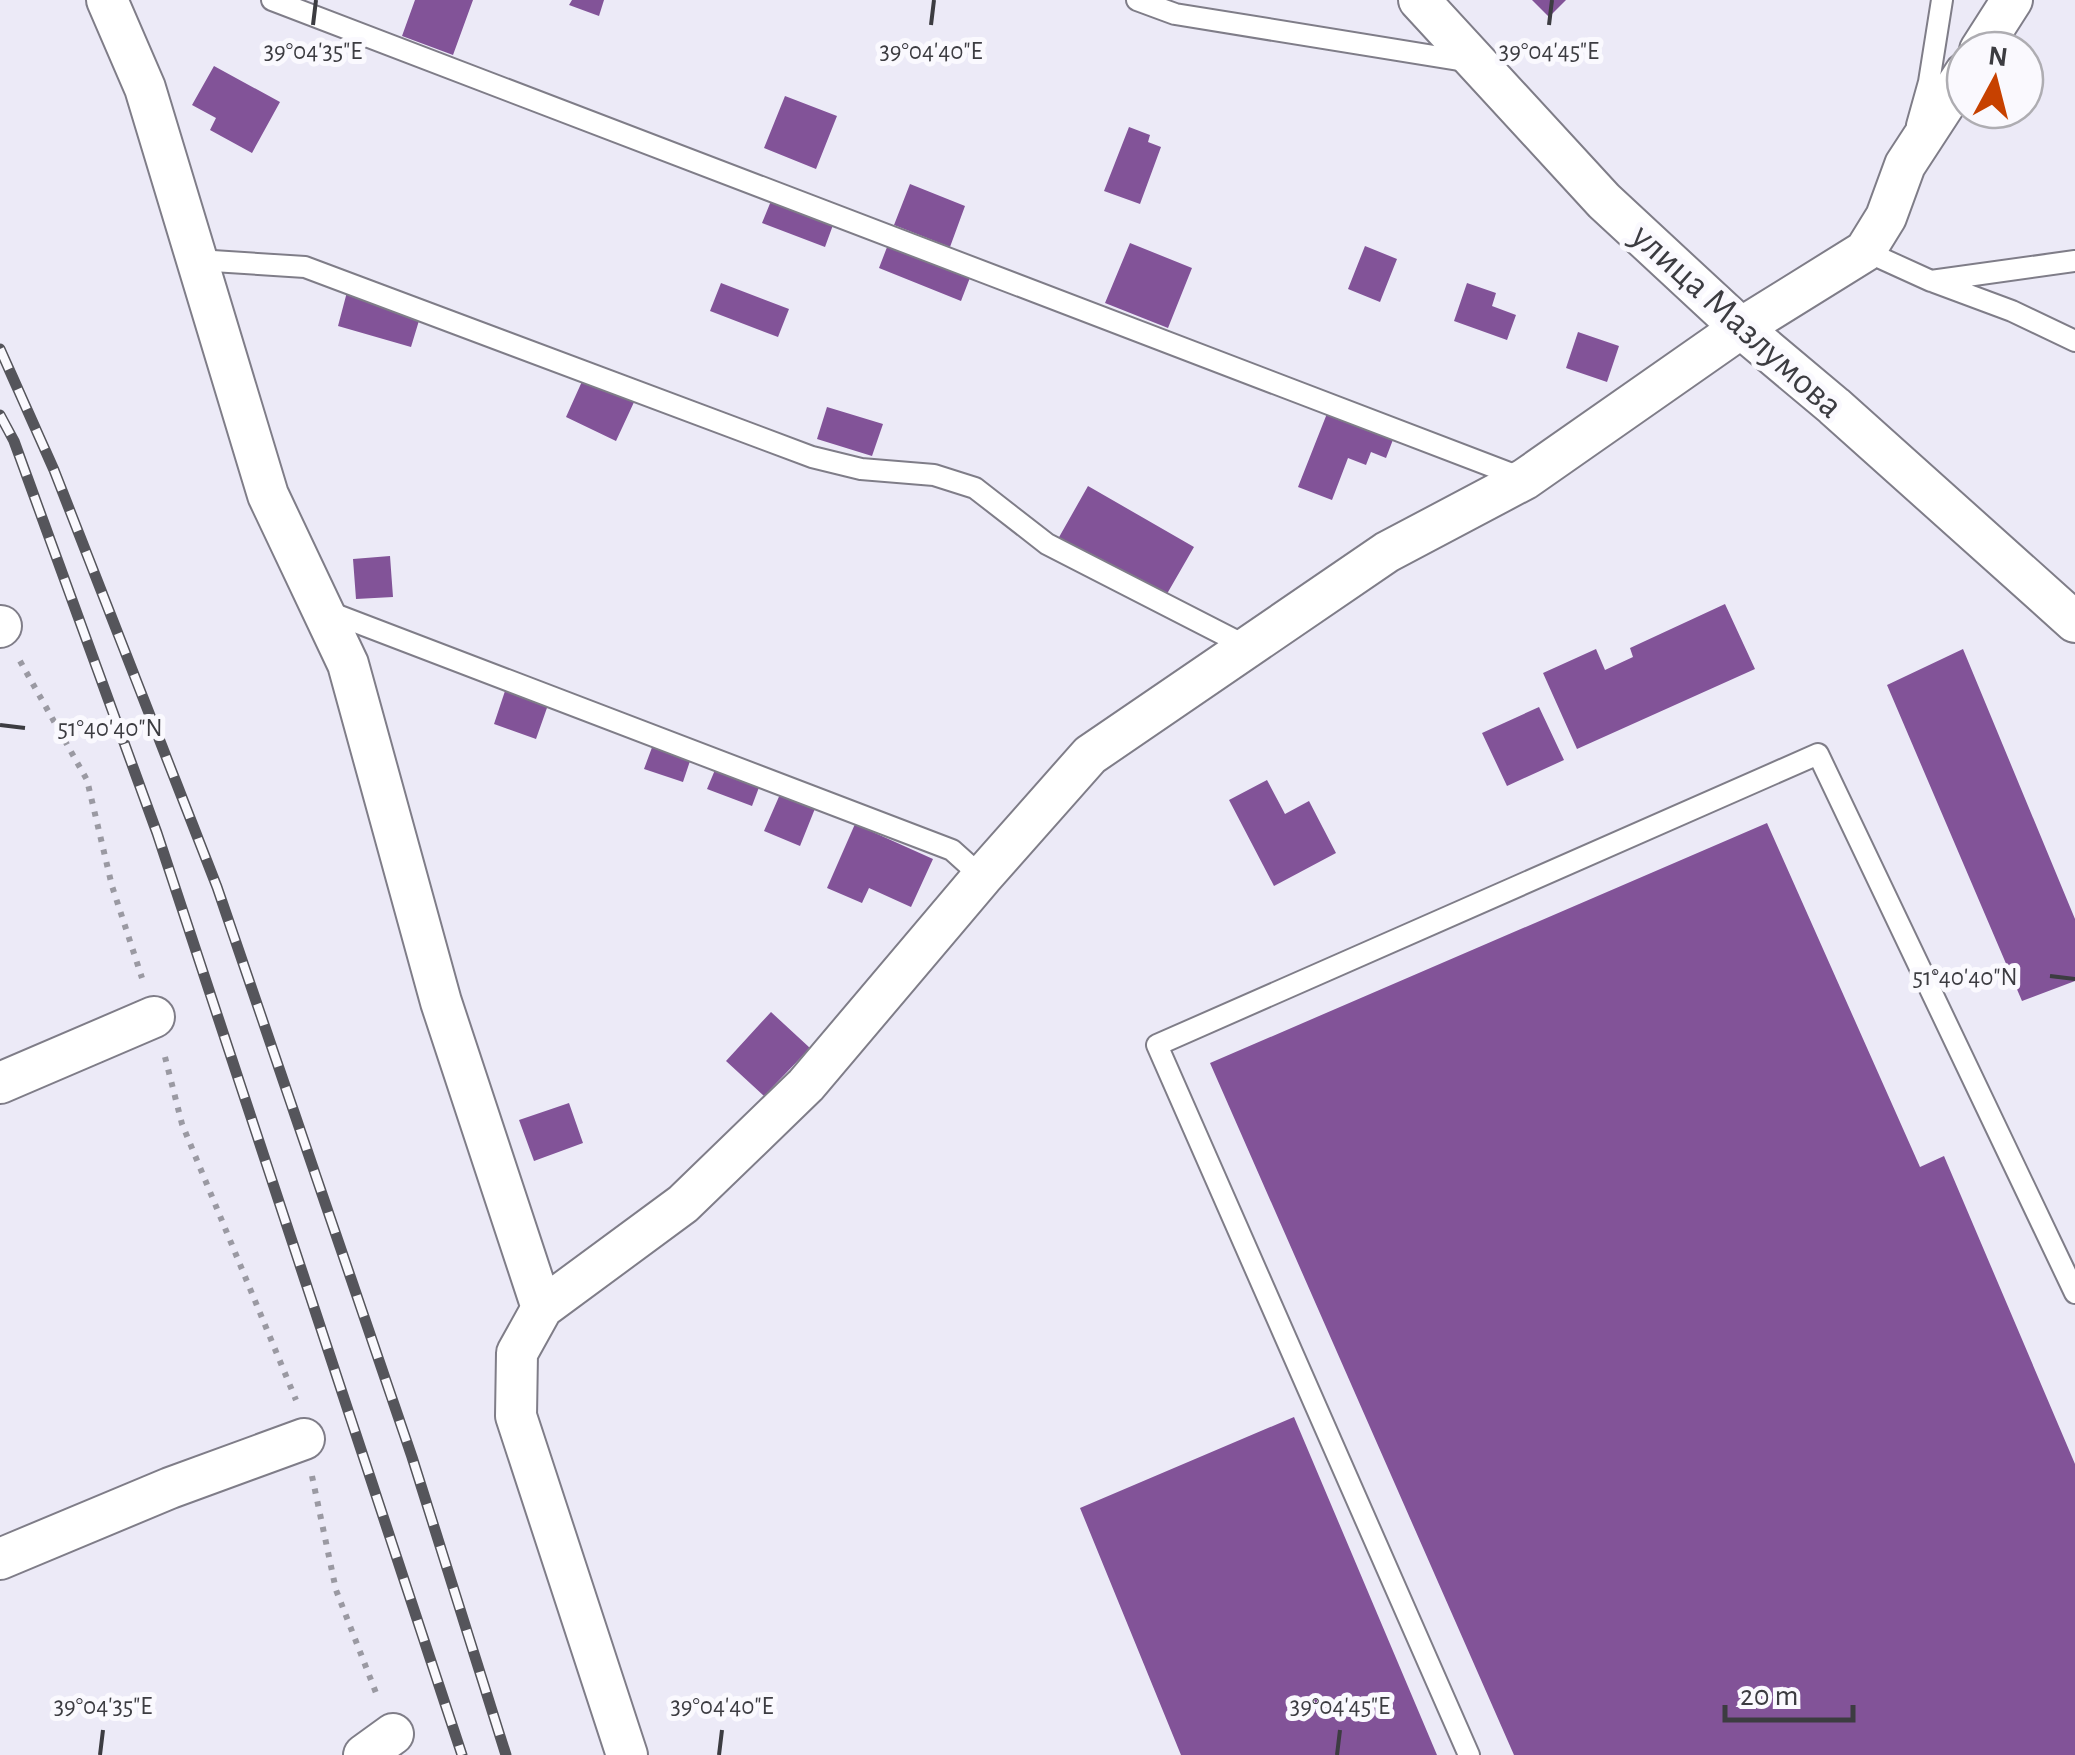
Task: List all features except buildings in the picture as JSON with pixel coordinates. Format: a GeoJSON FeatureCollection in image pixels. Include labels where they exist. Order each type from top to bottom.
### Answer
{"type":"FeatureCollection","features":[{"type":"Feature","properties":{"kind":"street"},"geometry":{"type":"LineString","coordinates":[[107,0],[146,88],[268,495],[348,664],[441,1002],[542,1308]]}},
{"type":"Feature","properties":{"kind":"street","name":"улица Мазлумова"},"geometry":{"type":"LineString","coordinates":[[1419,0],[1604,201],[1740,328],[1834,406],[2075,622]]}},
{"type":"Feature","properties":{"kind":"street"},"geometry":{"type":"LineString","coordinates":[[1993,30],[2012,0]]}},
{"type":"Feature","properties":{"kind":"street"},"geometry":{"type":"LineString","coordinates":[[627,1755],[516,1416],[516,1354],[542,1308],[683,1204],[793,1098],[1090,755],[1387,552],[1525,479],[1740,328],[1865,251],[1886,217],[1905,165],[1945,104]]}},
{"type":"Feature","properties":{"kind":"street"},"geometry":{"type":"LineString","coordinates":[[0,1084],[154,1017]]}},
{"type":"Feature","properties":{"kind":"street"},"geometry":{"type":"LineString","coordinates":[[0,1559],[170,1488],[304,1439]]}},
{"type":"Feature","properties":{"kind":"lane"},"geometry":{"type":"LineString","coordinates":[[272,0],[1525,479]]}},
{"type":"Feature","properties":{"kind":"lane"},"geometry":{"type":"LineString","coordinates":[[1137,0],[1174,14],[1478,63]]}},
{"type":"Feature","properties":{"kind":"lane"},"geometry":{"type":"LineString","coordinates":[[1905,165],[1929,82],[1942,0]]}},
{"type":"Feature","properties":{"kind":"lane"},"geometry":{"type":"LineString","coordinates":[[1865,251],[2075,341]]}},
{"type":"Feature","properties":{"kind":"lane"},"geometry":{"type":"LineString","coordinates":[[197,260],[305,267],[812,457],[861,470],[934,475],[975,488],[1047,544],[1248,647]]}},
{"type":"Feature","properties":{"kind":"lane"},"geometry":{"type":"LineString","coordinates":[[1932,281],[2075,262]]}},
{"type":"Feature","properties":{"kind":"lane"},"geometry":{"type":"LineString","coordinates":[[322,610],[952,850],[982,876]]}},
{"type":"Feature","properties":{"kind":"lane"},"geometry":{"type":"LineString","coordinates":[[1469,1755],[1157,1045],[1818,754],[2075,1293]]}},
{"type":"Feature","properties":{"kind":"path"},"geometry":{"type":"LineString","coordinates":[[0,627],[87,780],[112,886],[154,1017],[182,1124],[293,1388],[336,1590],[378,1745]]}},
{"type":"Feature","properties":{"kind":"railway"},"geometry":{"type":"LineString","coordinates":[[0,349],[54,470],[217,887],[412,1457],[506,1755]]}},
{"type":"Feature","properties":{"kind":"railway"},"geometry":{"type":"LineString","coordinates":[[0,415],[14,441],[157,833],[462,1755]]}}]}
